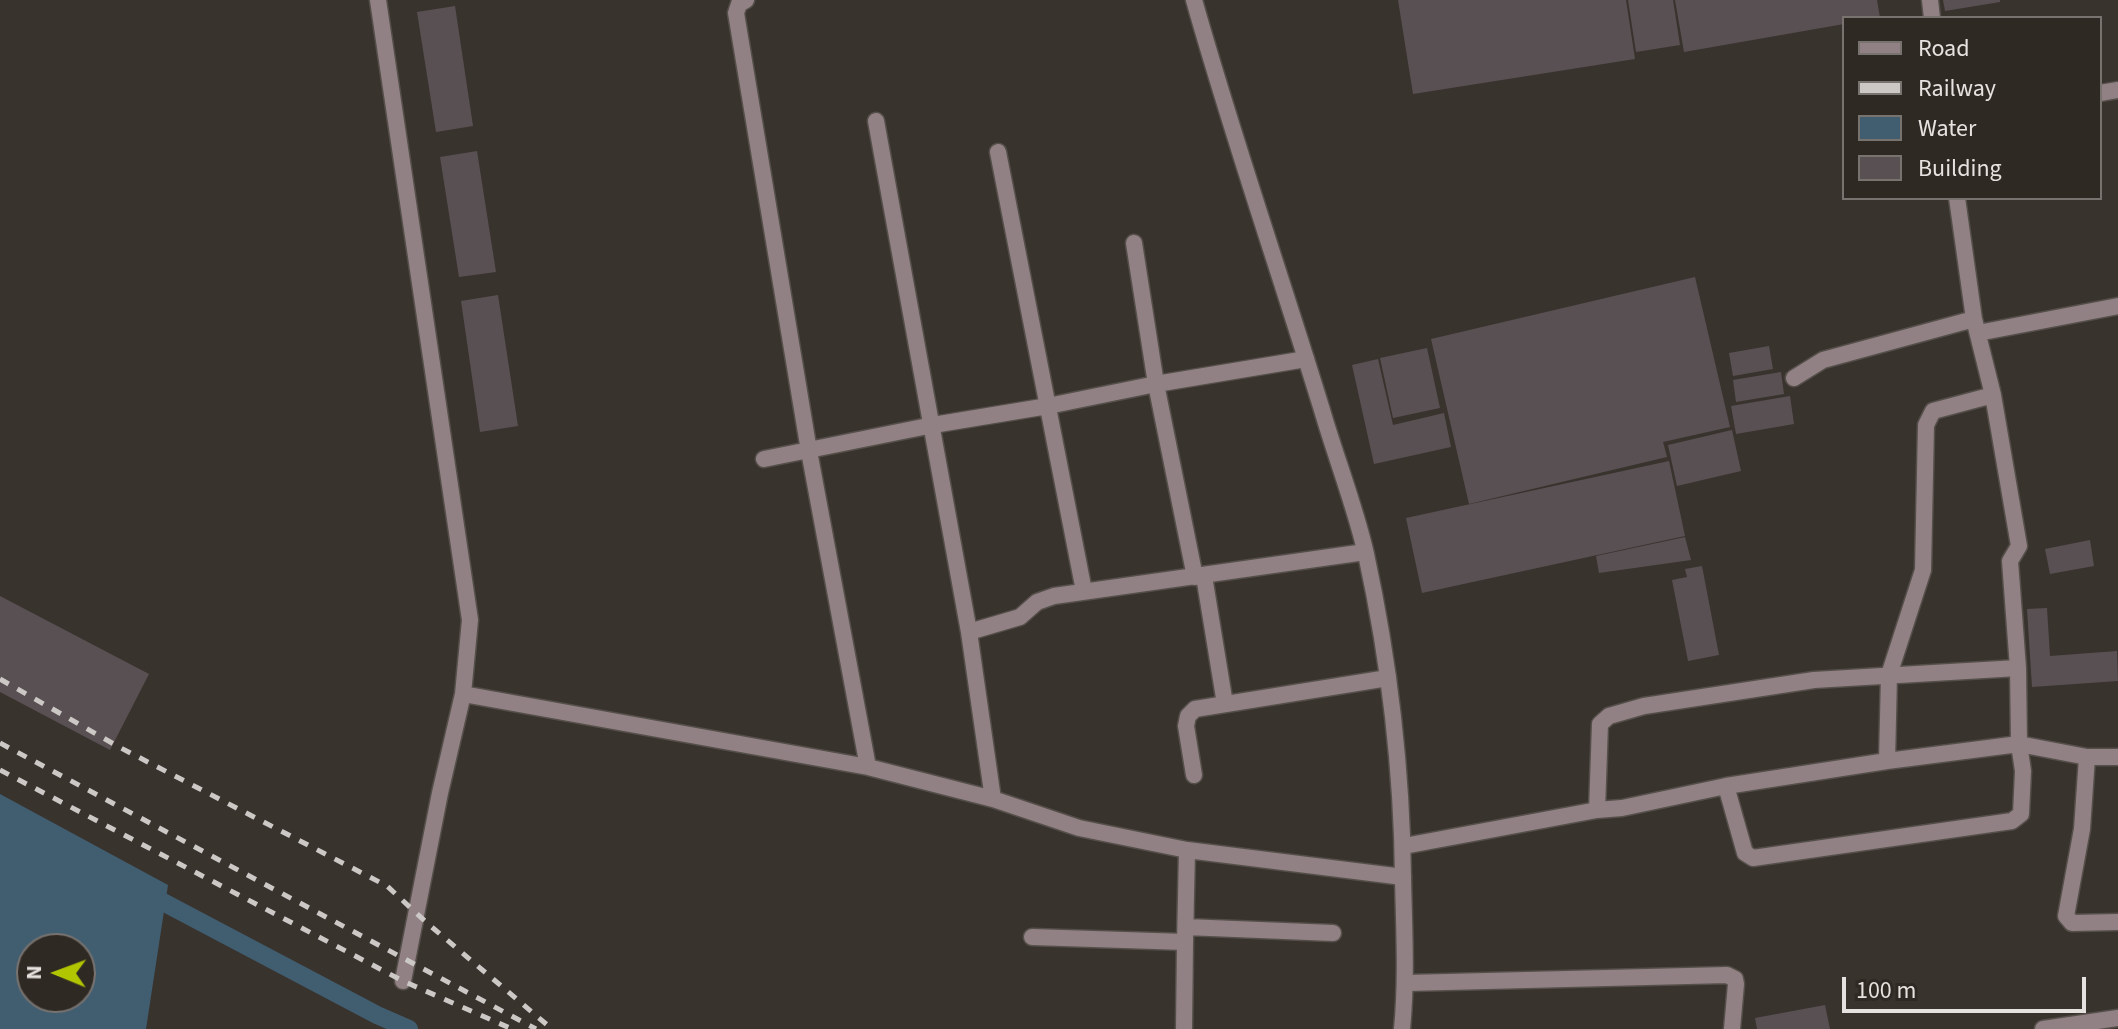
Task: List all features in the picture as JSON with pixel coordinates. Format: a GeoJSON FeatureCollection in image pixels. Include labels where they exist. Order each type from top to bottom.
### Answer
{"type":"FeatureCollection","features":[{"type":"Feature","properties":{"kind":"street"},"geometry":{"type":"LineString","coordinates":[[378,0],[470,620],[463,694],[403,981]]}},
{"type":"Feature","properties":{"kind":"street"},"geometry":{"type":"LineString","coordinates":[[746,0],[739,4],[736,13],[809,451],[868,767]]}},
{"type":"Feature","properties":{"kind":"street"},"geometry":{"type":"LineString","coordinates":[[1194,0],[1231,131],[1365,552],[1388,678],[1404,846],[1407,983],[1402,1029]]}},
{"type":"Feature","properties":{"kind":"street"},"geometry":{"type":"LineString","coordinates":[[876,121],[969,632],[993,799]]}},
{"type":"Feature","properties":{"kind":"street"},"geometry":{"type":"LineString","coordinates":[[998,152],[1084,591]]}},
{"type":"Feature","properties":{"kind":"street"},"geometry":{"type":"LineString","coordinates":[[1726,786],[1745,853],[1753,858],[2012,821],[2021,814],[2023,771],[2010,561],[2019,546],[1993,395],[1976,326],[1957,200]]}},
{"type":"Feature","properties":{"kind":"street"},"geometry":{"type":"LineString","coordinates":[[1134,243],[1156,384],[1225,704]]}},
{"type":"Feature","properties":{"kind":"street"},"geometry":{"type":"LineString","coordinates":[[1794,378],[1823,360],[1976,326],[2118,306]]}},
{"type":"Feature","properties":{"kind":"street"},"geometry":{"type":"LineString","coordinates":[[764,459],[933,425],[1306,359]]}},
{"type":"Feature","properties":{"kind":"street"},"geometry":{"type":"LineString","coordinates":[[1887,761],[1889,675],[1923,570],[1926,425],[1933,411],[1993,395]]}},
{"type":"Feature","properties":{"kind":"street"},"geometry":{"type":"LineString","coordinates":[[969,632],[1020,617],[1037,602],[1054,596],[1365,552]]}},
{"type":"Feature","properties":{"kind":"street"},"geometry":{"type":"LineString","coordinates":[[1597,810],[1600,724],[1609,716],[1644,706],[1801,682],[2018,668]]}},
{"type":"Feature","properties":{"kind":"street"},"geometry":{"type":"LineString","coordinates":[[1194,775],[1186,726],[1188,716],[1195,709],[1388,678]]}},
{"type":"Feature","properties":{"kind":"street"},"geometry":{"type":"LineString","coordinates":[[463,694],[868,767],[993,799],[1079,828],[1187,850],[1403,877]]}},
{"type":"Feature","properties":{"kind":"street"},"geometry":{"type":"LineString","coordinates":[[1404,846],[1622,808],[1726,786],[2019,744],[2087,757],[2118,757]]}},
{"type":"Feature","properties":{"kind":"street"},"geometry":{"type":"LineString","coordinates":[[2087,757],[2082,829],[2066,916],[2072,923],[2118,922]]}},
{"type":"Feature","properties":{"kind":"street"},"geometry":{"type":"LineString","coordinates":[[1184,1029],[1187,850]]}},
{"type":"Feature","properties":{"kind":"street"},"geometry":{"type":"LineString","coordinates":[[1032,937],[1333,933]]}},
{"type":"Feature","properties":{"kind":"street"},"geometry":{"type":"LineString","coordinates":[[1407,983],[1727,975],[1735,979],[1736,984],[1732,1029]]}},
{"type":"Feature","properties":{"kind":"street"},"geometry":{"type":"LineString","coordinates":[[2043,1029],[2118,1018]]}},
{"type":"Feature","properties":{"kind":"water"},"geometry":{"type":"Polygon","coordinates":[[[0,794],[168,885],[146,1029],[0,1029],[0,794]]]}},
{"type":"Feature","properties":{"kind":"building"},"geometry":{"type":"Polygon","coordinates":[[[1398,0],[1626,0],[1635,59],[1413,94],[1398,0]]]}},
{"type":"Feature","properties":{"kind":"building"},"geometry":{"type":"Polygon","coordinates":[[[1628,0],[1673,0],[1680,45],[1636,52],[1628,0]]]}},
{"type":"Feature","properties":{"kind":"building"},"geometry":{"type":"Polygon","coordinates":[[[1675,0],[1877,0],[1880,16],[1842,16],[1842,24],[1684,52],[1675,0]]]}},
{"type":"Feature","properties":{"kind":"building"},"geometry":{"type":"Polygon","coordinates":[[[1943,0],[2000,0],[2000,2],[1945,11],[1943,0]]]}},
{"type":"Feature","properties":{"kind":"building"},"geometry":{"type":"Polygon","coordinates":[[[455,6],[473,126],[436,132],[417,12],[455,6]]]}},
{"type":"Feature","properties":{"kind":"building"},"geometry":{"type":"Polygon","coordinates":[[[477,151],[496,272],[459,277],[440,157],[477,151]]]}},
{"type":"Feature","properties":{"kind":"building"},"geometry":{"type":"Polygon","coordinates":[[[1695,277],[1730,427],[1663,442],[1667,457],[1469,504],[1431,339],[1695,277]]]}},
{"type":"Feature","properties":{"kind":"building"},"geometry":{"type":"Polygon","coordinates":[[[498,295],[518,426],[480,432],[461,301],[498,295]]]}},
{"type":"Feature","properties":{"kind":"building"},"geometry":{"type":"Polygon","coordinates":[[[1769,346],[1773,369],[1733,376],[1729,353],[1769,346]]]}},
{"type":"Feature","properties":{"kind":"building"},"geometry":{"type":"Polygon","coordinates":[[[1427,348],[1440,408],[1393,418],[1380,358],[1427,348]]]}},
{"type":"Feature","properties":{"kind":"building"},"geometry":{"type":"Polygon","coordinates":[[[1378,359],[1393,425],[1444,413],[1451,447],[1374,464],[1352,365],[1378,359]]]}},
{"type":"Feature","properties":{"kind":"building"},"geometry":{"type":"Polygon","coordinates":[[[1781,372],[1784,394],[1736,402],[1733,380],[1781,372]]]}},
{"type":"Feature","properties":{"kind":"building"},"geometry":{"type":"Polygon","coordinates":[[[1790,396],[1794,424],[1736,434],[1731,406],[1790,396]]]}},
{"type":"Feature","properties":{"kind":"building"},"geometry":{"type":"Polygon","coordinates":[[[1732,430],[1741,471],[1677,486],[1668,445],[1732,430]]]}},
{"type":"Feature","properties":{"kind":"building"},"geometry":{"type":"Polygon","coordinates":[[[1669,461],[1685,536],[1422,593],[1406,518],[1669,461]]]}},
{"type":"Feature","properties":{"kind":"building"},"geometry":{"type":"Polygon","coordinates":[[[1685,537],[1691,560],[1599,573],[1596,556],[1685,537]]]}},
{"type":"Feature","properties":{"kind":"building"},"geometry":{"type":"Polygon","coordinates":[[[2090,540],[2094,566],[2050,574],[2045,549],[2090,540]]]}},
{"type":"Feature","properties":{"kind":"building"},"geometry":{"type":"Polygon","coordinates":[[[1702,566],[1719,655],[1688,661],[1672,580],[1687,577],[1685,569],[1702,566]]]}},
{"type":"Feature","properties":{"kind":"building"},"geometry":{"type":"Polygon","coordinates":[[[0,596],[149,674],[110,750],[0,692],[0,596]]]}},
{"type":"Feature","properties":{"kind":"building"},"geometry":{"type":"Polygon","coordinates":[[[2047,608],[2050,656],[2117,651],[2118,681],[2032,687],[2027,609],[2047,608]]]}},
{"type":"Feature","properties":{"kind":"building"},"geometry":{"type":"Polygon","coordinates":[[[1825,1005],[1830,1029],[1757,1029],[1755,1018],[1825,1005]]]}},
{"type":"Feature","properties":{"kind":"waterway"},"geometry":{"type":"LineString","coordinates":[[144,892],[409,1029]]}},
{"type":"Feature","properties":{"kind":"railway"},"geometry":{"type":"LineString","coordinates":[[0,679],[119,747],[387,886],[552,1029]]}},
{"type":"Feature","properties":{"kind":"railway"},"geometry":{"type":"LineString","coordinates":[[0,743],[536,1029]]}},
{"type":"Feature","properties":{"kind":"railway"},"geometry":{"type":"LineString","coordinates":[[0,770],[403,981],[512,1029]]}}]}
